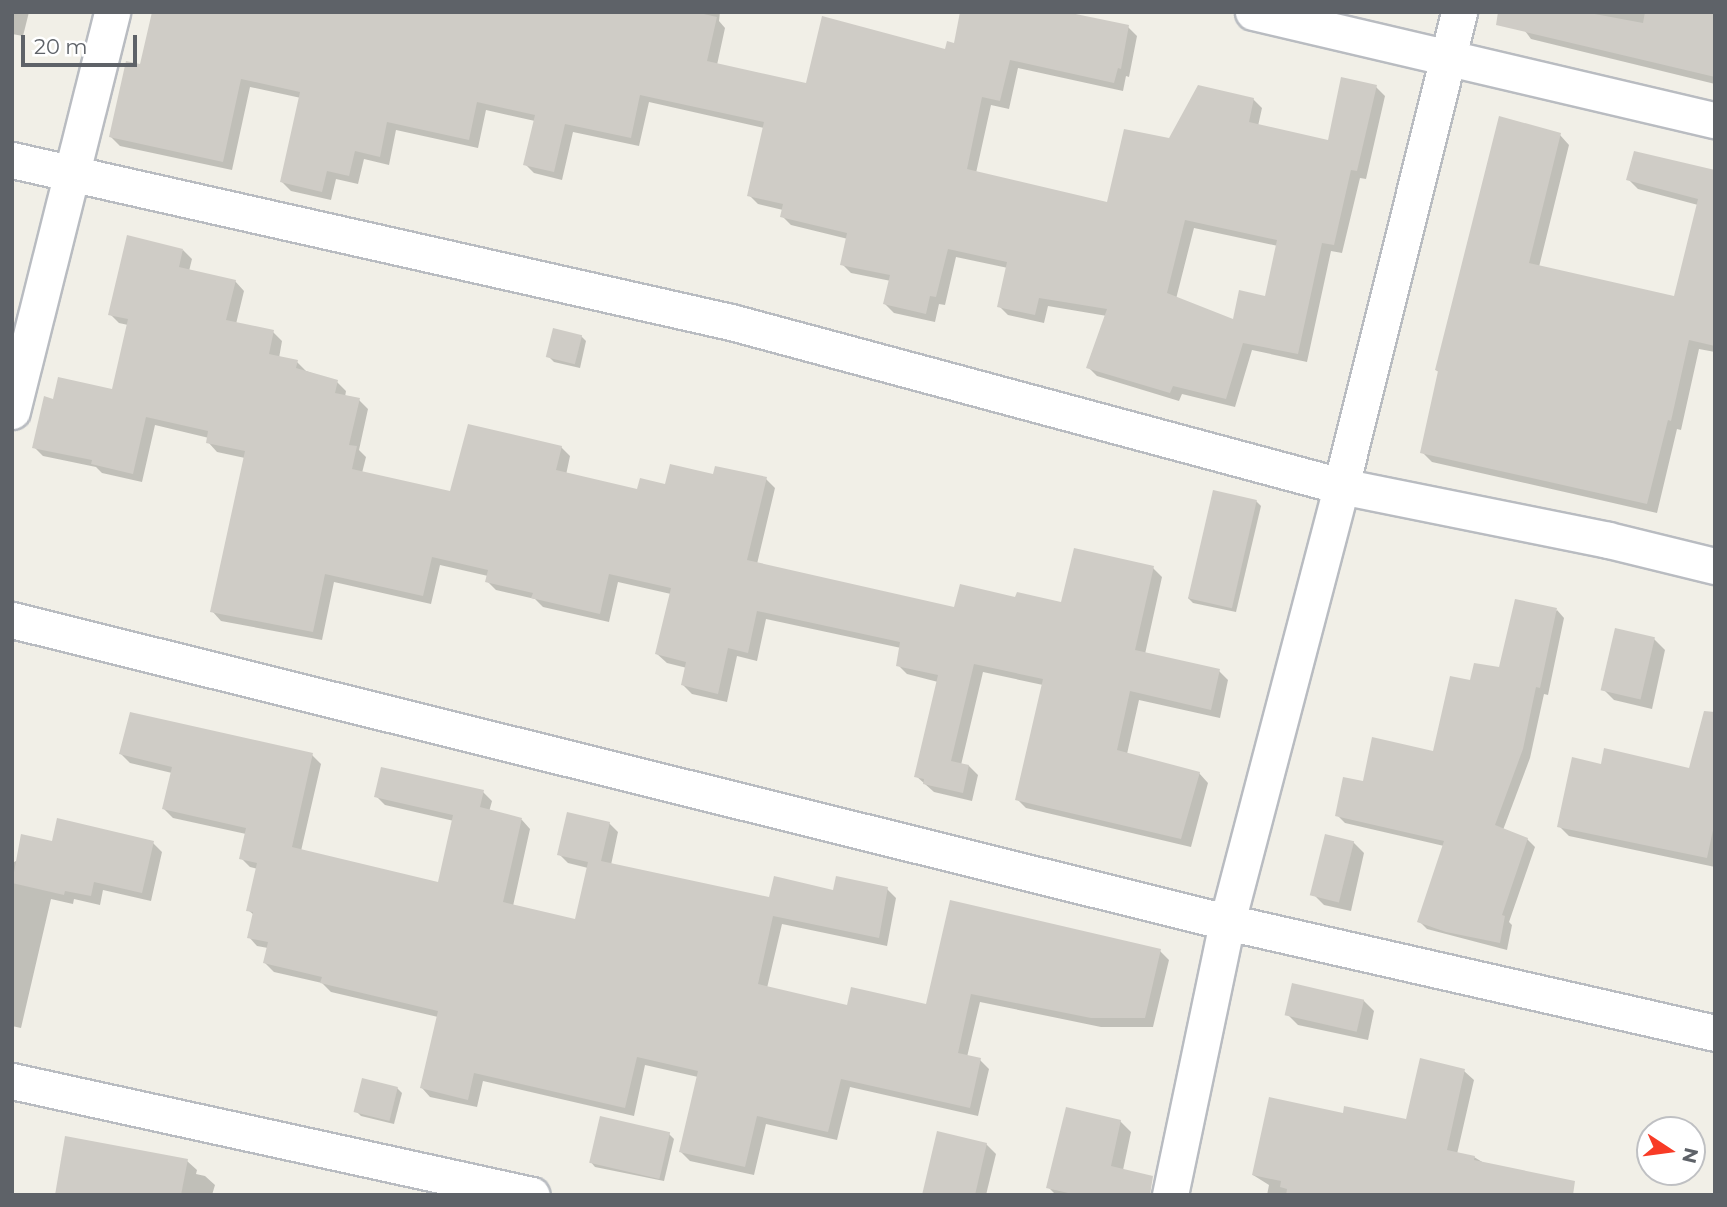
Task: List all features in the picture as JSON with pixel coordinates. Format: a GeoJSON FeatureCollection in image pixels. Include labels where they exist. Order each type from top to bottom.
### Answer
{"type":"FeatureCollection","features":[{"type":"Feature","properties":{"kind":"street"},"geometry":{"type":"LineString","coordinates":[[12,411],[112,12]]}},
{"type":"Feature","properties":{"kind":"street"},"geometry":{"type":"LineString","coordinates":[[1253,12],[1715,120]]}},
{"type":"Feature","properties":{"kind":"street"},"geometry":{"type":"LineString","coordinates":[[1170,1195],[1227,922],[1341,486],[1459,12]]}},
{"type":"Feature","properties":{"kind":"street"},"geometry":{"type":"LineString","coordinates":[[12,160],[731,322],[1341,486],[1608,540],[1715,566]]}},
{"type":"Feature","properties":{"kind":"street"},"geometry":{"type":"LineString","coordinates":[[12,620],[1227,922],[1715,1033]]}},
{"type":"Feature","properties":{"kind":"street"},"geometry":{"type":"LineString","coordinates":[[12,1081],[531,1195]]}},
{"type":"Feature","properties":{"kind":"building"},"geometry":{"type":"Polygon","coordinates":[[[152,12],[695,12],[717,17],[707,61],[806,83],[822,16],[945,49],[947,41],[954,43],[960,12],[1066,12],[1129,25],[1121,69],[1118,68],[1114,83],[1010,60],[1000,101],[982,97],[967,169],[1107,202],[1124,129],[1169,138],[1198,85],[1254,98],[1249,122],[1328,140],[1341,77],[1377,85],[1357,171],[1351,170],[1334,245],[1322,243],[1298,354],[1243,343],[1226,399],[1173,386],[1170,393],[1086,368],[1107,309],[1039,298],[1035,315],[997,307],[1007,262],[948,249],[936,297],[930,296],[926,314],[883,304],[890,275],[840,265],[847,233],[780,217],[783,204],[747,196],[764,122],[640,95],[631,138],[565,124],[554,172],[523,165],[535,115],[477,102],[469,140],[387,122],[380,157],[355,151],[349,176],[327,171],[322,192],[280,182],[300,92],[241,79],[223,162],[109,137],[126,61],[140,64],[152,12]],[[1185,220],[1167,293],[1233,319],[1239,290],[1265,296],[1277,240],[1185,220]]]}},
{"type":"Feature","properties":{"kind":"building"},"geometry":{"type":"Polygon","coordinates":[[[1498,12],[1584,12],[1643,23],[1645,12],[1715,12],[1715,77],[1496,25],[1498,12]]]}},
{"type":"Feature","properties":{"kind":"building"},"geometry":{"type":"Polygon","coordinates":[[[1499,116],[1561,133],[1529,263],[1674,296],[1698,199],[1626,180],[1634,151],[1715,170],[1715,346],[1689,340],[1671,421],[1668,420],[1647,504],[1420,453],[1438,371],[1435,370],[1499,116]]]}},
{"type":"Feature","properties":{"kind":"building"},"geometry":{"type":"Polygon","coordinates":[[[127,235],[183,249],[179,267],[236,280],[226,320],[274,330],[269,354],[298,360],[296,368],[338,380],[335,393],[360,398],[349,445],[357,446],[352,469],[450,491],[468,424],[562,446],[556,470],[637,489],[640,478],[665,484],[670,464],[713,474],[715,466],[767,477],[747,560],[954,607],[960,584],[1015,597],[1017,592],[1061,602],[1074,548],[1154,566],[1135,650],[1220,669],[1211,710],[1130,691],[1117,750],[1200,772],[1181,839],[1015,800],[1043,679],[974,664],[951,761],[969,765],[963,793],[923,784],[924,779],[914,777],[938,675],[896,666],[900,642],[757,611],[748,653],[728,648],[718,694],[681,685],[686,662],[655,654],[671,588],[609,574],[600,614],[531,598],[533,593],[485,582],[488,570],[432,557],[423,596],[325,574],[313,632],[210,612],[245,451],[206,443],[208,431],[146,417],[133,474],[91,464],[92,460],[32,448],[44,396],[53,399],[58,377],[112,389],[128,319],[108,315],[127,235]]]}},
{"type":"Feature","properties":{"kind":"building"},"geometry":{"type":"Polygon","coordinates":[[[553,328],[582,335],[575,364],[546,357],[553,328]]]}},
{"type":"Feature","properties":{"kind":"building"},"geometry":{"type":"Polygon","coordinates":[[[1213,490],[1257,500],[1232,608],[1188,598],[1213,490]]]}},
{"type":"Feature","properties":{"kind":"building"},"geometry":{"type":"Polygon","coordinates":[[[1515,599],[1557,608],[1540,688],[1536,687],[1523,749],[1495,825],[1528,838],[1502,915],[1505,916],[1500,943],[1446,932],[1417,922],[1444,841],[1335,816],[1343,777],[1363,781],[1372,737],[1433,751],[1450,676],[1470,680],[1474,663],[1499,667],[1515,599]]]}},
{"type":"Feature","properties":{"kind":"building"},"geometry":{"type":"Polygon","coordinates":[[[1615,628],[1655,637],[1641,700],[1601,690],[1615,628]]]}},
{"type":"Feature","properties":{"kind":"building"},"geometry":{"type":"Polygon","coordinates":[[[1704,711],[1715,712],[1715,821],[1707,858],[1557,827],[1572,757],[1601,764],[1604,748],[1689,768],[1704,711]]]}},
{"type":"Feature","properties":{"kind":"building"},"geometry":{"type":"Polygon","coordinates":[[[130,712],[313,753],[292,847],[438,882],[453,815],[374,797],[381,767],[484,790],[480,807],[522,818],[503,902],[575,919],[588,862],[557,855],[567,812],[610,822],[601,861],[769,897],[774,876],[833,890],[836,876],[888,887],[879,938],[773,916],[758,984],[847,1005],[851,987],[926,1004],[950,900],[1161,949],[1145,1018],[1091,1018],[971,994],[958,1053],[981,1058],[970,1108],[841,1079],[828,1132],[757,1116],[745,1167],[679,1152],[698,1071],[637,1057],[625,1108],[474,1073],[468,1100],[420,1088],[438,1011],[320,983],[322,977],[263,963],[268,942],[247,938],[253,912],[246,911],[257,863],[239,859],[246,828],[162,809],[172,767],[119,754],[130,712]]]}},
{"type":"Feature","properties":{"kind":"building"},"geometry":{"type":"Polygon","coordinates":[[[57,818],[154,841],[142,893],[94,882],[91,896],[65,891],[64,895],[12,883],[21,834],[52,841],[57,818]]]}},
{"type":"Feature","properties":{"kind":"building"},"geometry":{"type":"Polygon","coordinates":[[[1325,834],[1354,841],[1339,902],[1310,895],[1325,834]]]}},
{"type":"Feature","properties":{"kind":"building"},"geometry":{"type":"Polygon","coordinates":[[[1292,983],[1364,1000],[1357,1032],[1285,1015],[1292,983]]]}},
{"type":"Feature","properties":{"kind":"building"},"geometry":{"type":"Polygon","coordinates":[[[1420,1058],[1465,1069],[1447,1150],[1475,1156],[1474,1160],[1575,1181],[1573,1195],[1286,1195],[1287,1189],[1280,1187],[1281,1181],[1252,1175],[1269,1097],[1343,1113],[1344,1106],[1406,1119],[1420,1058]]]}},
{"type":"Feature","properties":{"kind":"building"},"geometry":{"type":"Polygon","coordinates":[[[362,1078],[398,1087],[389,1121],[354,1112],[362,1078]]]}},
{"type":"Feature","properties":{"kind":"building"},"geometry":{"type":"Polygon","coordinates":[[[1066,1107],[1121,1120],[1111,1166],[1153,1176],[1150,1195],[1077,1195],[1046,1188],[1066,1107]]]}},
{"type":"Feature","properties":{"kind":"building"},"geometry":{"type":"Polygon","coordinates":[[[600,1116],[670,1132],[659,1179],[589,1163],[600,1116]]]}},
{"type":"Feature","properties":{"kind":"building"},"geometry":{"type":"Polygon","coordinates":[[[937,1131],[987,1143],[975,1195],[922,1195],[937,1131]]]}},
{"type":"Feature","properties":{"kind":"building"},"geometry":{"type":"Polygon","coordinates":[[[65,1136],[188,1159],[181,1195],[55,1195],[65,1136]]]}}]}
